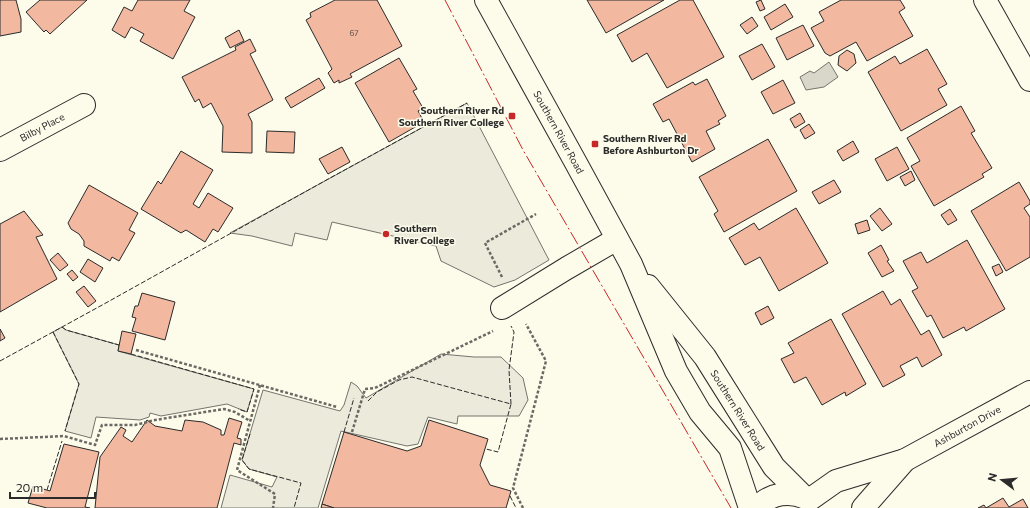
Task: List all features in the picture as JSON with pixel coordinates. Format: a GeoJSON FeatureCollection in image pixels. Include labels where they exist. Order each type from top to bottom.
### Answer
{"type":"FeatureCollection","features":[{"type":"Feature","properties":{"kind":"main road","name":"Southern River Road"},"geometry":{"type":"LineString","coordinates":[[486,0],[631,264],[676,371],[700,412],[730,448],[750,508]]}},
{"type":"Feature","properties":{"kind":"main road"},"geometry":{"type":"LineString","coordinates":[[985,0],[1030,80]]}},
{"type":"Feature","properties":{"kind":"main road","name":"Bilby Place"},"geometry":{"type":"LineString","coordinates":[[0,150],[84,104]]}},
{"type":"Feature","properties":{"kind":"main road"},"geometry":{"type":"LineString","coordinates":[[505,313],[567,268],[617,239]]}},
{"type":"Feature","properties":{"kind":"main road","name":"Southern River Road"},"geometry":{"type":"LineString","coordinates":[[631,264],[705,358],[774,467],[811,501]]}},
{"type":"Feature","properties":{"kind":"main road","name":"Ashburton Drive"},"geometry":{"type":"LineString","coordinates":[[811,501],[836,481],[905,460],[1030,392]]}},
{"type":"Feature","properties":{"kind":"main road","name":"Ashburton Drive"},"geometry":{"type":"LineString","coordinates":[[863,508],[905,460]]}},
{"type":"Feature","properties":{"kind":"main road"},"geometry":{"type":"LineString","coordinates":[[756,508],[770,498],[781,494],[792,494],[811,501]]}},
{"type":"Feature","properties":{"kind":"path"},"geometry":{"type":"LineString","coordinates":[[505,313],[485,243],[536,214]]}},
{"type":"Feature","properties":{"kind":"path"},"geometry":{"type":"LineString","coordinates":[[352,432],[365,389],[375,388],[505,313],[522,317],[546,361],[512,488],[523,508]]}},
{"type":"Feature","properties":{"kind":"path"},"geometry":{"type":"LineString","coordinates":[[136,350],[337,407]]}},
{"type":"Feature","properties":{"kind":"path"},"geometry":{"type":"LineString","coordinates":[[260,385],[237,470],[275,494],[273,508]]}},
{"type":"Feature","properties":{"kind":"path"},"geometry":{"type":"LineString","coordinates":[[0,439],[64,436],[95,445],[102,425],[135,425],[155,420],[224,409],[235,412],[250,421]]}},
{"type":"Feature","properties":{"kind":"shaded area"},"geometry":{"type":"Polygon","coordinates":[[[829,62],[838,77],[824,87],[806,90],[800,77],[810,71],[814,73],[829,62]]]}},
{"type":"Feature","properties":{"kind":"shaded area"},"geometry":{"type":"Polygon","coordinates":[[[467,103],[549,260],[515,280],[494,287],[441,261],[436,246],[332,222],[327,240],[295,233],[292,246],[252,236],[230,233],[467,103]]]}},
{"type":"Feature","properties":{"kind":"shaded area"},"geometry":{"type":"Polygon","coordinates":[[[62,327],[66,330],[119,345],[118,351],[254,389],[247,412],[227,404],[161,416],[150,413],[149,417],[140,420],[96,417],[91,438],[65,431],[79,384],[53,332],[62,327]]]}},
{"type":"Feature","properties":{"kind":"shaded area"},"geometry":{"type":"Polygon","coordinates":[[[441,354],[474,357],[501,357],[523,378],[528,400],[519,416],[458,416],[457,424],[428,417],[418,444],[407,446],[341,431],[318,508],[221,508],[230,475],[272,487],[277,477],[249,469],[242,460],[263,390],[340,411],[344,405],[351,382],[357,386],[366,398],[441,354]]]}},
{"type":"Feature","properties":{"kind":"building"},"geometry":{"type":"Polygon","coordinates":[[[0,0],[16,0],[21,19],[21,32],[0,36],[0,0]]]}},
{"type":"Feature","properties":{"kind":"building"},"geometry":{"type":"Polygon","coordinates":[[[40,0],[87,0],[50,34],[46,30],[44,32],[26,12],[40,0]]]}},
{"type":"Feature","properties":{"kind":"building"},"geometry":{"type":"Polygon","coordinates":[[[138,0],[190,0],[184,11],[195,17],[173,59],[140,41],[144,34],[131,27],[125,38],[112,30],[124,7],[132,11],[138,0]]]}},
{"type":"Feature","properties":{"kind":"building"},"geometry":{"type":"Polygon","coordinates":[[[335,0],[377,0],[402,46],[350,74],[352,77],[339,83],[339,80],[334,83],[328,73],[332,69],[306,20],[311,17],[310,13],[335,0]]]}},
{"type":"Feature","properties":{"kind":"building"},"geometry":{"type":"Polygon","coordinates":[[[587,0],[664,0],[606,33],[587,0]]]}},
{"type":"Feature","properties":{"kind":"building"},"geometry":{"type":"Polygon","coordinates":[[[680,0],[693,0],[724,57],[667,88],[647,53],[632,62],[617,35],[680,0]]]}},
{"type":"Feature","properties":{"kind":"building"},"geometry":{"type":"Polygon","coordinates":[[[761,0],[765,9],[760,11],[756,2],[761,0]]]}},
{"type":"Feature","properties":{"kind":"building"},"geometry":{"type":"Polygon","coordinates":[[[841,0],[900,0],[905,8],[899,12],[913,36],[867,61],[856,42],[830,56],[825,53],[811,28],[824,21],[819,12],[841,0]]]}},
{"type":"Feature","properties":{"kind":"building"},"geometry":{"type":"Polygon","coordinates":[[[785,4],[793,17],[771,30],[764,17],[785,4]]]}},
{"type":"Feature","properties":{"kind":"building"},"geometry":{"type":"Polygon","coordinates":[[[752,17],[758,26],[747,34],[740,25],[752,17]]]}},
{"type":"Feature","properties":{"kind":"building"},"geometry":{"type":"Polygon","coordinates":[[[803,25],[814,46],[787,60],[776,38],[803,25]]]}},
{"type":"Feature","properties":{"kind":"building"},"geometry":{"type":"Polygon","coordinates":[[[239,30],[244,41],[230,48],[225,38],[239,30]]]}},
{"type":"Feature","properties":{"kind":"building"},"geometry":{"type":"Polygon","coordinates":[[[250,39],[256,51],[250,54],[273,100],[248,114],[252,122],[252,153],[222,152],[223,126],[211,103],[203,108],[199,99],[195,102],[182,77],[236,50],[235,47],[250,39]]]}},
{"type":"Feature","properties":{"kind":"building"},"geometry":{"type":"Polygon","coordinates":[[[762,44],[775,67],[752,80],[739,56],[762,44]]]}},
{"type":"Feature","properties":{"kind":"building"},"geometry":{"type":"Polygon","coordinates":[[[927,49],[947,84],[938,89],[947,105],[901,131],[868,72],[895,56],[900,64],[927,49]]]}},
{"type":"Feature","properties":{"kind":"building"},"geometry":{"type":"Polygon","coordinates":[[[847,50],[854,54],[856,63],[847,71],[838,65],[839,56],[847,50]]]}},
{"type":"Feature","properties":{"kind":"building"},"geometry":{"type":"Polygon","coordinates":[[[399,58],[417,89],[413,91],[423,108],[418,111],[424,122],[389,142],[355,83],[399,58]]]}},
{"type":"Feature","properties":{"kind":"building"},"geometry":{"type":"Polygon","coordinates":[[[319,78],[325,88],[291,108],[285,98],[319,78]]]}},
{"type":"Feature","properties":{"kind":"building"},"geometry":{"type":"Polygon","coordinates":[[[707,79],[726,116],[718,121],[720,124],[706,131],[715,149],[692,162],[669,119],[663,122],[653,104],[693,82],[695,85],[707,79]]]}},
{"type":"Feature","properties":{"kind":"building"},"geometry":{"type":"Polygon","coordinates":[[[783,80],[795,103],[773,114],[761,92],[783,80]]]}},
{"type":"Feature","properties":{"kind":"building"},"geometry":{"type":"Polygon","coordinates":[[[961,106],[975,131],[971,133],[992,168],[982,174],[984,177],[934,206],[911,166],[920,161],[907,138],[961,106]]]}},
{"type":"Feature","properties":{"kind":"building"},"geometry":{"type":"Polygon","coordinates":[[[800,113],[805,122],[795,128],[790,119],[800,113]]]}},
{"type":"Feature","properties":{"kind":"building"},"geometry":{"type":"Polygon","coordinates":[[[809,124],[815,133],[805,139],[800,130],[809,124]]]}},
{"type":"Feature","properties":{"kind":"building"},"geometry":{"type":"Polygon","coordinates":[[[267,131],[295,132],[294,153],[266,152],[267,131]]]}},
{"type":"Feature","properties":{"kind":"building"},"geometry":{"type":"Polygon","coordinates":[[[768,139],[797,191],[724,232],[714,214],[718,211],[699,177],[768,139]]]}},
{"type":"Feature","properties":{"kind":"building"},"geometry":{"type":"Polygon","coordinates":[[[853,141],[859,152],[843,161],[837,151],[853,141]]]}},
{"type":"Feature","properties":{"kind":"building"},"geometry":{"type":"Polygon","coordinates":[[[342,147],[350,162],[328,174],[319,159],[342,147]]]}},
{"type":"Feature","properties":{"kind":"building"},"geometry":{"type":"Polygon","coordinates":[[[897,147],[909,169],[887,181],[875,159],[897,147]]]}},
{"type":"Feature","properties":{"kind":"building"},"geometry":{"type":"Polygon","coordinates":[[[181,151],[213,170],[193,204],[199,208],[208,193],[233,208],[218,232],[213,229],[205,242],[186,230],[181,233],[141,209],[158,181],[161,184],[181,151]]]}},
{"type":"Feature","properties":{"kind":"building"},"geometry":{"type":"Polygon","coordinates":[[[911,171],[915,180],[905,186],[900,177],[911,171]]]}},
{"type":"Feature","properties":{"kind":"building"},"geometry":{"type":"Polygon","coordinates":[[[834,180],[841,192],[819,204],[812,192],[834,180]]]}},
{"type":"Feature","properties":{"kind":"building"},"geometry":{"type":"Polygon","coordinates":[[[1019,182],[1030,201],[1030,204],[1024,208],[1030,217],[1030,257],[1006,271],[971,211],[1019,182]]]}},
{"type":"Feature","properties":{"kind":"building"},"geometry":{"type":"Polygon","coordinates":[[[89,185],[138,213],[129,230],[135,233],[119,261],[112,257],[110,261],[84,246],[84,241],[79,234],[71,229],[68,223],[89,185]]]}},
{"type":"Feature","properties":{"kind":"building"},"geometry":{"type":"Polygon","coordinates":[[[796,208],[828,263],[779,291],[760,257],[745,265],[729,238],[754,223],[759,230],[796,208]]]}},
{"type":"Feature","properties":{"kind":"building"},"geometry":{"type":"Polygon","coordinates":[[[880,208],[892,224],[882,231],[870,216],[880,208]]]}},
{"type":"Feature","properties":{"kind":"building"},"geometry":{"type":"Polygon","coordinates":[[[950,209],[957,220],[948,225],[941,215],[950,209]]]}},
{"type":"Feature","properties":{"kind":"building"},"geometry":{"type":"Polygon","coordinates":[[[24,211],[43,235],[36,237],[57,279],[0,312],[0,224],[24,211]]]}},
{"type":"Feature","properties":{"kind":"building"},"geometry":{"type":"Polygon","coordinates":[[[867,220],[870,230],[858,234],[855,224],[867,220]]]}},
{"type":"Feature","properties":{"kind":"building"},"geometry":{"type":"Polygon","coordinates":[[[967,240],[1005,309],[966,331],[964,327],[943,338],[931,315],[927,317],[912,291],[918,288],[903,261],[921,252],[927,263],[967,240]]]}},
{"type":"Feature","properties":{"kind":"building"},"geometry":{"type":"Polygon","coordinates":[[[881,245],[889,260],[887,261],[894,271],[882,277],[868,253],[881,245]]]}},
{"type":"Feature","properties":{"kind":"building"},"geometry":{"type":"Polygon","coordinates":[[[58,253],[68,265],[60,271],[50,260],[58,253]]]}},
{"type":"Feature","properties":{"kind":"building"},"geometry":{"type":"Polygon","coordinates":[[[88,259],[103,268],[95,282],[80,272],[88,259]]]}},
{"type":"Feature","properties":{"kind":"building"},"geometry":{"type":"Polygon","coordinates":[[[999,264],[1003,272],[996,276],[992,267],[999,264]]]}},
{"type":"Feature","properties":{"kind":"building"},"geometry":{"type":"Polygon","coordinates":[[[72,270],[78,277],[73,281],[67,274],[72,270]]]}},
{"type":"Feature","properties":{"kind":"building"},"geometry":{"type":"Polygon","coordinates":[[[84,286],[96,301],[88,307],[76,292],[84,286]]]}},
{"type":"Feature","properties":{"kind":"building"},"geometry":{"type":"Polygon","coordinates":[[[883,291],[891,305],[900,299],[921,335],[929,330],[942,355],[922,367],[917,357],[900,366],[905,375],[883,387],[842,314],[883,291]]]}},
{"type":"Feature","properties":{"kind":"building"},"geometry":{"type":"Polygon","coordinates":[[[142,293],[175,302],[165,340],[132,331],[136,318],[132,317],[135,306],[138,306],[142,293]]]}},
{"type":"Feature","properties":{"kind":"building"},"geometry":{"type":"Polygon","coordinates":[[[768,306],[774,318],[761,325],[755,313],[768,306]]]}},
{"type":"Feature","properties":{"kind":"building"},"geometry":{"type":"Polygon","coordinates":[[[831,319],[866,384],[846,396],[845,392],[822,405],[806,377],[794,383],[781,359],[794,353],[788,343],[831,319]]]}},
{"type":"Feature","properties":{"kind":"building"},"geometry":{"type":"Polygon","coordinates":[[[0,329],[5,338],[0,341],[0,329]]]}},
{"type":"Feature","properties":{"kind":"building"},"geometry":{"type":"Polygon","coordinates":[[[122,331],[136,334],[131,354],[118,351],[122,331]]]}},
{"type":"Feature","properties":{"kind":"building"},"geometry":{"type":"Polygon","coordinates":[[[229,418],[242,422],[237,438],[241,439],[241,445],[234,443],[217,508],[95,508],[100,457],[121,427],[126,430],[123,436],[132,442],[147,420],[155,426],[182,431],[185,420],[203,422],[221,430],[221,435],[224,435],[229,418]]]}},
{"type":"Feature","properties":{"kind":"building"},"geometry":{"type":"Polygon","coordinates":[[[429,420],[488,439],[480,465],[490,485],[511,491],[506,508],[334,508],[322,504],[344,432],[407,451],[421,446],[429,420]]]}},
{"type":"Feature","properties":{"kind":"building"},"geometry":{"type":"Polygon","coordinates":[[[64,444],[99,452],[85,507],[90,508],[47,508],[28,503],[33,486],[50,491],[64,444]]]}},
{"type":"Feature","properties":{"kind":"building"},"geometry":{"type":"Polygon","coordinates":[[[1003,498],[1009,507],[1023,499],[1028,508],[986,508],[1003,498]]]}},
{"type":"Feature","properties":{"kind":"building"},"geometry":{"type":"Polygon","coordinates":[[[322,504],[334,508],[321,508],[322,504]]]}},
{"type":"Feature","properties":{"kind":"building"},"geometry":{"type":"Polygon","coordinates":[[[984,505],[986,508],[978,508],[984,505]]]}},
{"type":"Feature","properties":{"kind":"fence"},"geometry":{"type":"LineString","coordinates":[[0,361],[467,103]]}},
{"type":"Feature","properties":{"kind":"fence"},"geometry":{"type":"LineString","coordinates":[[511,326],[514,332],[509,370],[511,404]]}},
{"type":"Feature","properties":{"kind":"fence"},"geometry":{"type":"LineString","coordinates":[[62,327],[66,330],[119,345]]}},
{"type":"Feature","properties":{"kind":"fence"},"geometry":{"type":"LineString","coordinates":[[53,332],[79,384],[65,431]]}},
{"type":"Feature","properties":{"kind":"fence"},"geometry":{"type":"LineString","coordinates":[[131,354],[254,389],[247,412],[238,409]]}},
{"type":"Feature","properties":{"kind":"fence"},"geometry":{"type":"LineString","coordinates":[[368,401],[377,392],[399,380],[412,377],[511,404],[498,452],[486,449]]}},
{"type":"Feature","properties":{"kind":"fence"},"geometry":{"type":"LineString","coordinates":[[344,432],[354,398]]}},
{"type":"Feature","properties":{"kind":"fence"},"geometry":{"type":"LineString","coordinates":[[250,434],[242,460],[249,469],[301,483],[294,508]]}},
{"type":"Feature","properties":{"kind":"fence"},"geometry":{"type":"LineString","coordinates":[[47,490],[62,441]]}},
{"type":"Feature","properties":{"kind":"fence"},"geometry":{"type":"LineString","coordinates":[[510,496],[516,508]]}},
{"type":"Feature","properties":{"kind":"power"},"geometry":{"type":"LineString","coordinates":[[445,0],[523,150],[731,508]]}},
{"type":"Feature","properties":{"kind":"place","name":"Southern River Rd Southern River College"},"geometry":{"type":"Point","coordinates":[512,116]}},
{"type":"Feature","properties":{"kind":"place","name":"Southern River Rd Before Ashburton Dr"},"geometry":{"type":"Point","coordinates":[595,144]}},
{"type":"Feature","properties":{"kind":"place","name":"Southern River College"},"geometry":{"type":"Point","coordinates":[386,234]}}]}
